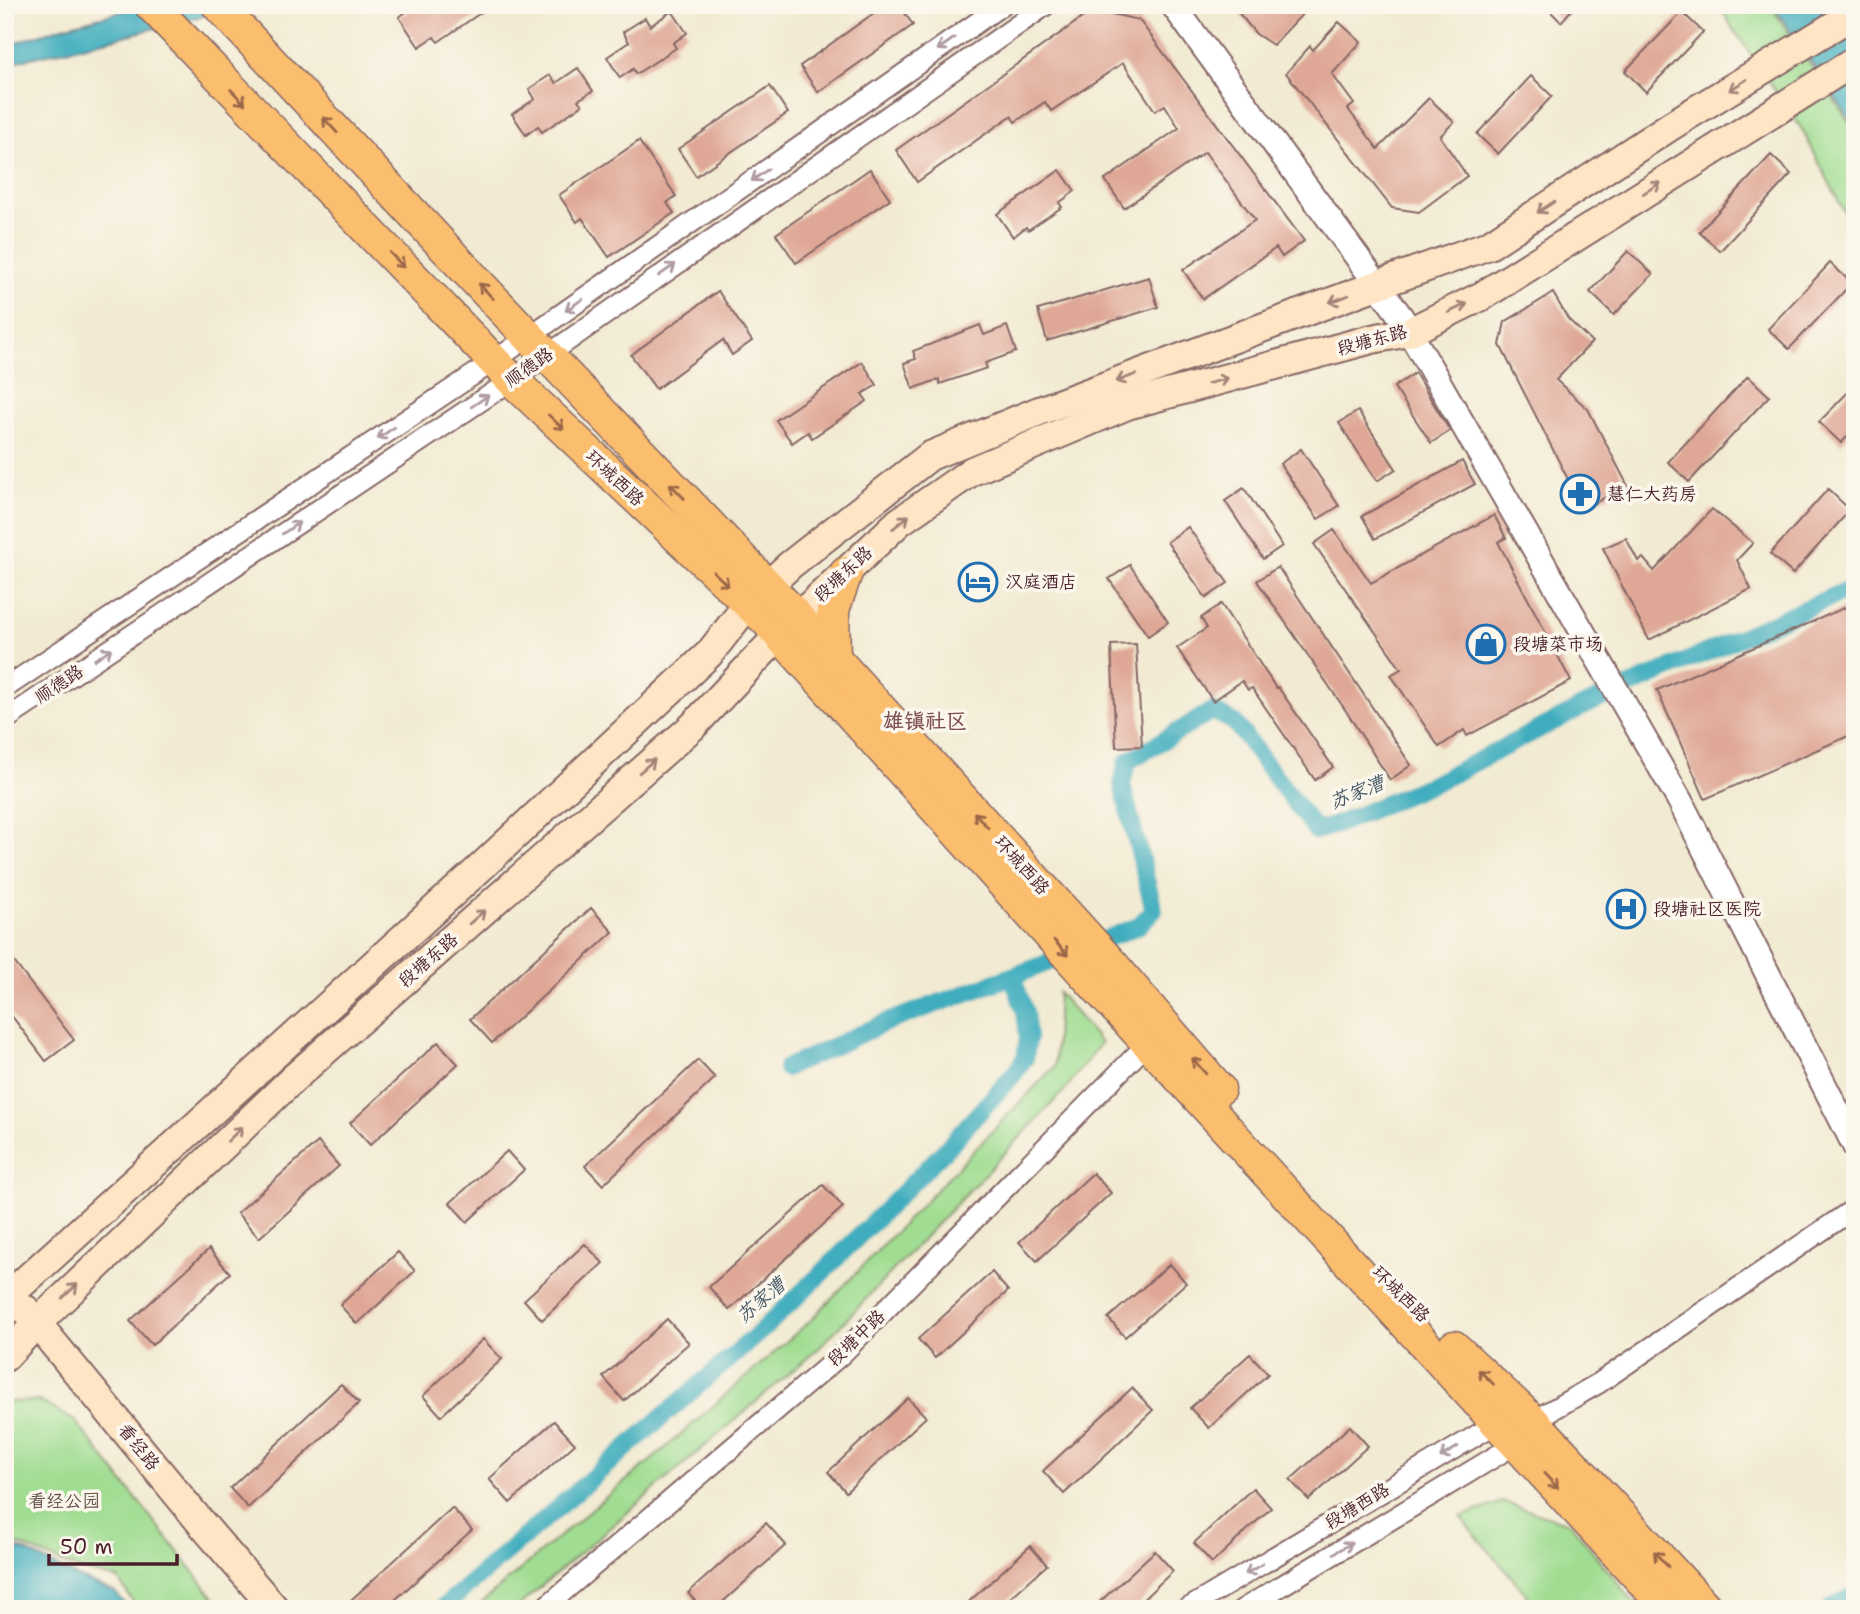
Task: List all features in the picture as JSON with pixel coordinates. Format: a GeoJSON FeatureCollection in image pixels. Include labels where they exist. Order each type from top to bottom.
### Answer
{"type":"FeatureCollection","features":[{"type":"Feature","properties":{"kind":"main road","name":"环城西路"},"geometry":{"type":"LineString","coordinates":[[151,5],[503,370],[758,595]]}},
{"type":"Feature","properties":{"kind":"main road","name":"环城西路"},"geometry":{"type":"LineString","coordinates":[[218,5],[538,345],[758,595],[1046,911]]}},
{"type":"Feature","properties":{"kind":"main road","name":"段塘东路"},"geometry":{"type":"LineString","coordinates":[[8,1292],[458,888],[709,654],[758,595],[790,565],[930,456],[1039,411],[1489,245],[1672,125],[1855,13]]}},
{"type":"Feature","properties":{"kind":"main road","name":"段塘东路"},"geometry":{"type":"LineString","coordinates":[[5,1357],[37,1323],[295,1077],[692,727],[788,626],[899,522],[972,471],[1127,405],[1372,339],[1409,332],[1482,296],[1855,61]]}},
{"type":"Feature","properties":{"kind":"main road"},"geometry":{"type":"LineString","coordinates":[[834,658],[832,610],[846,573]]}},
{"type":"Feature","properties":{"kind":"main road","name":"环城西路"},"geometry":{"type":"LineString","coordinates":[[788,626],[834,658],[1046,911]]}},
{"type":"Feature","properties":{"kind":"main road"},"geometry":{"type":"LineString","coordinates":[[1046,911],[1101,972]]}},
{"type":"Feature","properties":{"kind":"main road","name":"环城西路"},"geometry":{"type":"LineString","coordinates":[[1101,972],[1148,1043],[1516,1429],[1707,1609]]}},
{"type":"Feature","properties":{"kind":"main road","name":"环城西路"},"geometry":{"type":"LineString","coordinates":[[1101,972],[1366,1260],[1496,1388],[1516,1429],[1668,1609]]}},
{"type":"Feature","properties":{"kind":"main road","name":"看经路"},"geometry":{"type":"LineString","coordinates":[[8,1292],[37,1323],[275,1609]]}},
{"type":"Feature","properties":{"kind":"street","name":"顺德路"},"geometry":{"type":"LineString","coordinates":[[5,720],[538,345],[1002,5]]}},
{"type":"Feature","properties":{"kind":"street","name":"顺德路"},"geometry":{"type":"LineString","coordinates":[[538,345],[1046,5]]}},
{"type":"Feature","properties":{"kind":"street"},"geometry":{"type":"LineString","coordinates":[[1172,5],[1409,332],[1680,801],[1855,1146]]}},
{"type":"Feature","properties":{"kind":"street","name":"顺德路"},"geometry":{"type":"LineString","coordinates":[[5,688],[503,370]]}},
{"type":"Feature","properties":{"kind":"street","name":"段塘中路"},"geometry":{"type":"LineString","coordinates":[[543,1609],[842,1354],[1148,1043]]}},
{"type":"Feature","properties":{"kind":"street"},"geometry":{"type":"LineString","coordinates":[[1243,1609],[1516,1429],[1599,1382],[1855,1208]]}},
{"type":"Feature","properties":{"kind":"street","name":"段塘西路"},"geometry":{"type":"LineString","coordinates":[[1186,1609],[1516,1429]]}},
{"type":"Feature","properties":{"kind":"green space"},"geometry":{"type":"Polygon","coordinates":[[[1719,5],[1770,5],[1855,131],[1855,233],[1803,131],[1719,5]]]}},
{"type":"Feature","properties":{"kind":"green space"},"geometry":{"type":"Polygon","coordinates":[[[1058,992],[1101,1043],[1063,1092],[819,1348],[515,1609],[474,1609],[654,1458],[811,1320],[1055,1066],[1058,992]]]}},
{"type":"Feature","properties":{"kind":"green space","name":"看经公园"},"geometry":{"type":"Polygon","coordinates":[[[40,1401],[75,1421],[223,1609],[138,1609],[118,1579],[79,1570],[23,1546],[5,1543],[5,1404],[40,1401]]]}},
{"type":"Feature","properties":{"kind":"green space"},"geometry":{"type":"Polygon","coordinates":[[[1502,1502],[1570,1523],[1639,1609],[1539,1609],[1460,1517],[1502,1502]]]}},
{"type":"Feature","properties":{"kind":"water"},"geometry":{"type":"Polygon","coordinates":[[[147,5],[246,5],[5,64],[5,46],[66,26],[147,5]]]}},
{"type":"Feature","properties":{"kind":"water"},"geometry":{"type":"Polygon","coordinates":[[[1773,5],[1841,5],[1855,26],[1855,127],[1773,5]]]}},
{"type":"Feature","properties":{"kind":"water"},"geometry":{"type":"Polygon","coordinates":[[[5,1546],[24,1550],[73,1575],[115,1592],[129,1609],[5,1609],[5,1546]]]}},
{"type":"Feature","properties":{"kind":"building"},"geometry":{"type":"Polygon","coordinates":[[[416,5],[492,5],[438,42],[434,37],[419,47],[399,17],[416,5]]]}},
{"type":"Feature","properties":{"kind":"building"},"geometry":{"type":"Polygon","coordinates":[[[885,5],[899,5],[913,25],[818,92],[800,66],[885,5]]]}},
{"type":"Feature","properties":{"kind":"building"},"geometry":{"type":"Polygon","coordinates":[[[1232,5],[1311,5],[1273,45],[1256,34],[1232,5]]]}},
{"type":"Feature","properties":{"kind":"building"},"geometry":{"type":"Polygon","coordinates":[[[1544,5],[1576,5],[1561,22],[1544,5]]]}},
{"type":"Feature","properties":{"kind":"building"},"geometry":{"type":"Polygon","coordinates":[[[1093,10],[1139,20],[1304,241],[1282,257],[1276,248],[1203,299],[1183,270],[1255,220],[1205,152],[1124,208],[1105,180],[1179,128],[1165,105],[1155,111],[1123,63],[1051,111],[1045,102],[1015,122],[1011,116],[917,182],[896,150],[1093,10]]]}},
{"type":"Feature","properties":{"kind":"building"},"geometry":{"type":"Polygon","coordinates":[[[672,11],[687,33],[673,43],[676,48],[636,74],[633,69],[620,78],[607,57],[629,42],[623,32],[645,18],[650,26],[672,11]]]}},
{"type":"Feature","properties":{"kind":"building"},"geometry":{"type":"Polygon","coordinates":[[[1682,12],[1703,32],[1646,92],[1625,71],[1682,12]]]}},
{"type":"Feature","properties":{"kind":"building"},"geometry":{"type":"Polygon","coordinates":[[[1339,22],[1361,42],[1332,74],[1354,104],[1348,109],[1378,149],[1429,98],[1454,122],[1440,136],[1467,176],[1419,212],[1392,208],[1286,73],[1310,46],[1313,50],[1339,22]]]}},
{"type":"Feature","properties":{"kind":"building"},"geometry":{"type":"Polygon","coordinates":[[[578,68],[593,91],[578,100],[582,105],[542,132],[538,126],[526,135],[512,114],[535,99],[529,89],[550,75],[556,83],[578,68]]]}},
{"type":"Feature","properties":{"kind":"building"},"geometry":{"type":"Polygon","coordinates":[[[1531,76],[1552,96],[1498,154],[1477,134],[1531,76]]]}},
{"type":"Feature","properties":{"kind":"building"},"geometry":{"type":"Polygon","coordinates":[[[770,86],[788,113],[696,176],[678,149],[770,86]]]}},
{"type":"Feature","properties":{"kind":"building"},"geometry":{"type":"Polygon","coordinates":[[[639,141],[676,196],[667,203],[674,213],[609,257],[582,218],[577,222],[559,195],[639,141]]]}},
{"type":"Feature","properties":{"kind":"building"},"geometry":{"type":"Polygon","coordinates":[[[1771,155],[1791,174],[1720,251],[1699,232],[1771,155]]]}},
{"type":"Feature","properties":{"kind":"building"},"geometry":{"type":"Polygon","coordinates":[[[870,169],[890,199],[796,263],[776,234],[870,169]]]}},
{"type":"Feature","properties":{"kind":"building"},"geometry":{"type":"Polygon","coordinates":[[[1060,170],[1075,191],[1059,203],[1062,207],[1013,237],[997,214],[1060,170]]]}},
{"type":"Feature","properties":{"kind":"building"},"geometry":{"type":"Polygon","coordinates":[[[1628,251],[1653,274],[1614,315],[1590,292],[1628,251]]]}},
{"type":"Feature","properties":{"kind":"building"},"geometry":{"type":"Polygon","coordinates":[[[1830,263],[1852,283],[1789,349],[1768,329],[1830,263]]]}},
{"type":"Feature","properties":{"kind":"building"},"geometry":{"type":"Polygon","coordinates":[[[1149,277],[1158,307],[1047,341],[1038,310],[1149,277]]]}},
{"type":"Feature","properties":{"kind":"building"},"geometry":{"type":"Polygon","coordinates":[[[718,291],[752,341],[732,355],[723,340],[656,389],[631,355],[718,291]]]}},
{"type":"Feature","properties":{"kind":"building"},"geometry":{"type":"Polygon","coordinates":[[[1553,293],[1568,319],[1592,342],[1556,380],[1588,409],[1628,486],[1583,509],[1500,345],[1505,322],[1553,293]]]}},
{"type":"Feature","properties":{"kind":"building"},"geometry":{"type":"Polygon","coordinates":[[[980,325],[984,335],[1007,326],[1016,352],[985,363],[987,368],[940,384],[939,379],[913,389],[904,363],[916,359],[913,351],[980,325]]]}},
{"type":"Feature","properties":{"kind":"building"},"geometry":{"type":"Polygon","coordinates":[[[862,362],[877,385],[862,394],[867,401],[812,438],[808,432],[792,443],[776,420],[862,362]]]}},
{"type":"Feature","properties":{"kind":"building"},"geometry":{"type":"Polygon","coordinates":[[[1415,373],[1450,431],[1431,443],[1394,387],[1415,373]]]}},
{"type":"Feature","properties":{"kind":"building"},"geometry":{"type":"Polygon","coordinates":[[[1748,376],[1769,396],[1689,482],[1668,462],[1748,376]]]}},
{"type":"Feature","properties":{"kind":"building"},"geometry":{"type":"Polygon","coordinates":[[[1855,385],[1855,429],[1841,443],[1819,422],[1855,385]]]}},
{"type":"Feature","properties":{"kind":"building"},"geometry":{"type":"Polygon","coordinates":[[[1358,411],[1396,469],[1377,481],[1339,423],[1358,411]]]}},
{"type":"Feature","properties":{"kind":"building"},"geometry":{"type":"Polygon","coordinates":[[[1301,449],[1339,506],[1318,519],[1280,464],[1301,449]]]}},
{"type":"Feature","properties":{"kind":"building"},"geometry":{"type":"Polygon","coordinates":[[[1462,461],[1475,484],[1375,539],[1362,516],[1462,461]]]}},
{"type":"Feature","properties":{"kind":"building"},"geometry":{"type":"Polygon","coordinates":[[[1244,488],[1282,546],[1263,559],[1225,501],[1244,488]]]}},
{"type":"Feature","properties":{"kind":"building"},"geometry":{"type":"Polygon","coordinates":[[[1828,489],[1850,510],[1793,574],[1770,554],[1828,489]]]}},
{"type":"Feature","properties":{"kind":"building"},"geometry":{"type":"Polygon","coordinates":[[[1712,509],[1753,543],[1737,560],[1751,589],[1649,640],[1603,548],[1626,538],[1638,561],[1643,558],[1654,571],[1712,509]]]}},
{"type":"Feature","properties":{"kind":"building"},"geometry":{"type":"Polygon","coordinates":[[[1494,515],[1506,538],[1498,542],[1571,681],[1467,736],[1464,730],[1439,747],[1391,675],[1401,669],[1314,544],[1334,530],[1371,583],[1494,515]]]}},
{"type":"Feature","properties":{"kind":"building"},"geometry":{"type":"Polygon","coordinates":[[[1188,527],[1228,583],[1206,598],[1167,542],[1188,527]]]}},
{"type":"Feature","properties":{"kind":"building"},"geometry":{"type":"Polygon","coordinates":[[[1130,565],[1168,622],[1148,636],[1109,579],[1130,565]]]}},
{"type":"Feature","properties":{"kind":"building"},"geometry":{"type":"Polygon","coordinates":[[[1278,567],[1411,765],[1390,780],[1257,581],[1278,567]]]}},
{"type":"Feature","properties":{"kind":"building"},"geometry":{"type":"Polygon","coordinates":[[[1855,603],[1855,733],[1705,799],[1657,690],[1855,603]]]}},
{"type":"Feature","properties":{"kind":"building"},"geometry":{"type":"Polygon","coordinates":[[[1221,604],[1276,688],[1278,687],[1333,767],[1315,780],[1252,688],[1248,690],[1242,681],[1213,701],[1177,648],[1207,628],[1201,618],[1221,604]]]}},
{"type":"Feature","properties":{"kind":"building"},"geometry":{"type":"Polygon","coordinates":[[[1136,644],[1142,746],[1116,747],[1111,645],[1136,644]]]}},
{"type":"Feature","properties":{"kind":"building"},"geometry":{"type":"Polygon","coordinates":[[[591,908],[613,932],[492,1043],[470,1019],[591,908]]]}},
{"type":"Feature","properties":{"kind":"building"},"geometry":{"type":"Polygon","coordinates":[[[5,950],[74,1040],[46,1061],[5,1007],[5,950]]]}},
{"type":"Feature","properties":{"kind":"building"},"geometry":{"type":"Polygon","coordinates":[[[438,1042],[458,1064],[370,1145],[350,1123],[438,1042]]]}},
{"type":"Feature","properties":{"kind":"building"},"geometry":{"type":"Polygon","coordinates":[[[698,1060],[715,1078],[603,1185],[585,1166],[698,1060]]]}},
{"type":"Feature","properties":{"kind":"building"},"geometry":{"type":"Polygon","coordinates":[[[318,1142],[339,1166],[259,1238],[237,1213],[318,1142]]]}},
{"type":"Feature","properties":{"kind":"building"},"geometry":{"type":"Polygon","coordinates":[[[507,1151],[524,1170],[467,1222],[450,1203],[507,1151]]]}},
{"type":"Feature","properties":{"kind":"building"},"geometry":{"type":"Polygon","coordinates":[[[1093,1173],[1111,1193],[1037,1261],[1019,1242],[1093,1173]]]}},
{"type":"Feature","properties":{"kind":"building"},"geometry":{"type":"Polygon","coordinates":[[[823,1185],[843,1207],[729,1310],[709,1287],[823,1185]]]}},
{"type":"Feature","properties":{"kind":"building"},"geometry":{"type":"Polygon","coordinates":[[[585,1244],[603,1263],[542,1320],[524,1300],[585,1244]]]}},
{"type":"Feature","properties":{"kind":"building"},"geometry":{"type":"Polygon","coordinates":[[[209,1249],[230,1273],[152,1345],[130,1321],[209,1249]]]}},
{"type":"Feature","properties":{"kind":"building"},"geometry":{"type":"Polygon","coordinates":[[[398,1252],[415,1271],[357,1324],[340,1305],[398,1252]]]}},
{"type":"Feature","properties":{"kind":"building"},"geometry":{"type":"Polygon","coordinates":[[[1170,1264],[1186,1283],[1125,1337],[1108,1318],[1170,1264]]]}},
{"type":"Feature","properties":{"kind":"building"},"geometry":{"type":"Polygon","coordinates":[[[992,1272],[1008,1291],[935,1358],[918,1339],[992,1272]]]}},
{"type":"Feature","properties":{"kind":"building"},"geometry":{"type":"Polygon","coordinates":[[[667,1319],[689,1343],[624,1401],[603,1377],[667,1319]]]}},
{"type":"Feature","properties":{"kind":"building"},"geometry":{"type":"Polygon","coordinates":[[[483,1339],[502,1359],[441,1416],[423,1396],[483,1339]]]}},
{"type":"Feature","properties":{"kind":"building"},"geometry":{"type":"Polygon","coordinates":[[[1250,1354],[1268,1374],[1209,1428],[1190,1408],[1250,1354]]]}},
{"type":"Feature","properties":{"kind":"building"},"geometry":{"type":"Polygon","coordinates":[[[341,1384],[359,1403],[248,1508],[230,1488],[341,1384]]]}},
{"type":"Feature","properties":{"kind":"building"},"geometry":{"type":"Polygon","coordinates":[[[1132,1388],[1153,1410],[1064,1494],[1043,1471],[1132,1388]]]}},
{"type":"Feature","properties":{"kind":"building"},"geometry":{"type":"Polygon","coordinates":[[[908,1398],[926,1417],[846,1492],[828,1472],[908,1398]]]}},
{"type":"Feature","properties":{"kind":"building"},"geometry":{"type":"Polygon","coordinates":[[[554,1421],[575,1444],[510,1503],[489,1479],[554,1421]]]}},
{"type":"Feature","properties":{"kind":"building"},"geometry":{"type":"Polygon","coordinates":[[[1350,1426],[1368,1446],[1309,1500],[1290,1480],[1350,1426]]]}},
{"type":"Feature","properties":{"kind":"building"},"geometry":{"type":"Polygon","coordinates":[[[1253,1488],[1271,1508],[1212,1563],[1194,1543],[1253,1488]]]}},
{"type":"Feature","properties":{"kind":"building"},"geometry":{"type":"Polygon","coordinates":[[[452,1508],[472,1530],[385,1609],[341,1609],[452,1508]]]}},
{"type":"Feature","properties":{"kind":"building"},"geometry":{"type":"Polygon","coordinates":[[[766,1523],[786,1545],[715,1609],[702,1609],[688,1593],[766,1523]]]}},
{"type":"Feature","properties":{"kind":"building"},"geometry":{"type":"Polygon","coordinates":[[[1030,1546],[1047,1565],[998,1609],[961,1609],[1030,1546]]]}},
{"type":"Feature","properties":{"kind":"building"},"geometry":{"type":"Polygon","coordinates":[[[1155,1551],[1173,1571],[1133,1609],[1092,1609],[1155,1551]]]}},
{"type":"Feature","properties":{"kind":"waterway","name":"苏家漕"},"geometry":{"type":"LineString","coordinates":[[786,1068],[887,1022],[1032,969],[1138,926],[1154,910],[1122,785],[1127,762],[1212,711],[1234,722],[1316,831],[1439,781],[1582,707],[1855,587]]}},
{"type":"Feature","properties":{"kind":"waterway","name":"苏家漕"},"geometry":{"type":"LineString","coordinates":[[441,1609],[760,1332],[944,1151],[1014,1074],[1025,1058],[1028,1038],[1025,1011],[1012,976]]}},
{"type":"Feature","properties":{"kind":"waterway"},"geometry":{"type":"LineString","coordinates":[[1830,1609],[1855,1594]]}},
{"type":"Feature","properties":{"kind":"place","name":"慧仁大药房"},"geometry":{"type":"Point","coordinates":[1580,494]}},
{"type":"Feature","properties":{"kind":"place","name":"汉庭酒店"},"geometry":{"type":"Point","coordinates":[978,582]}},
{"type":"Feature","properties":{"kind":"place","name":"段塘菜市场"},"geometry":{"type":"Point","coordinates":[1486,644]}},
{"type":"Feature","properties":{"kind":"place","name":"段塘社区医院"},"geometry":{"type":"Point","coordinates":[1626,909]}},
{"type":"Feature","properties":{"kind":"district","name":"雄镇社区"},"geometry":{"type":"Point","coordinates":[925,721]}}]}
